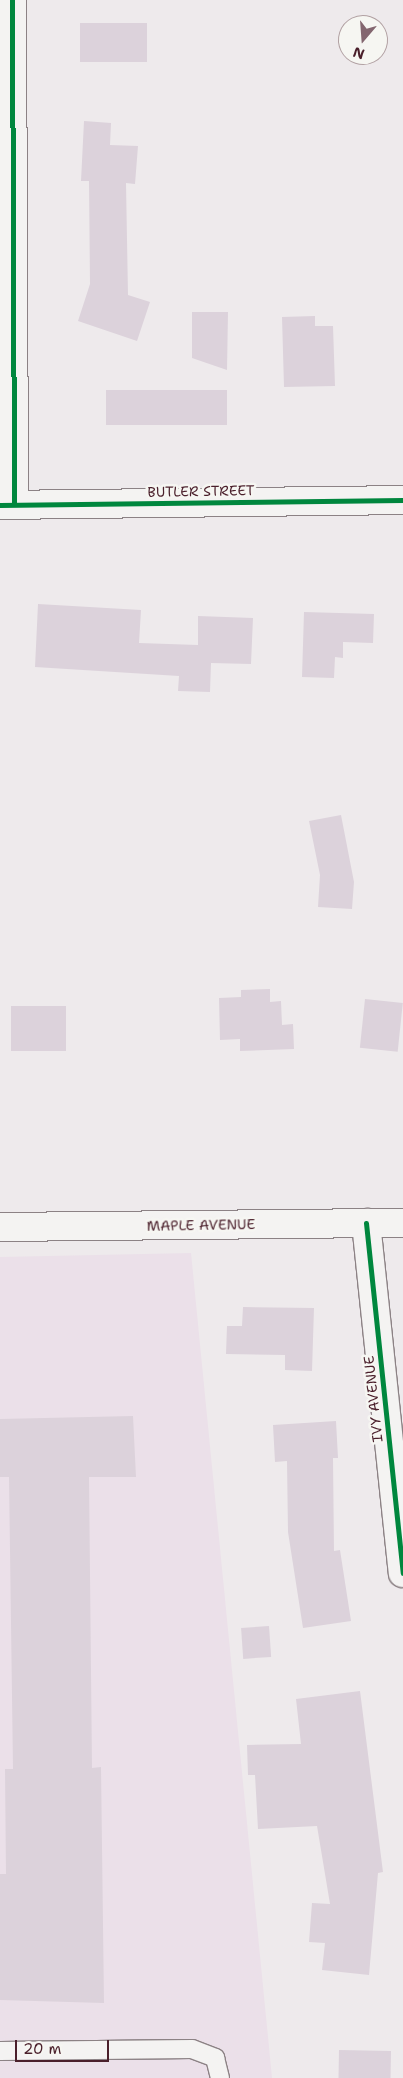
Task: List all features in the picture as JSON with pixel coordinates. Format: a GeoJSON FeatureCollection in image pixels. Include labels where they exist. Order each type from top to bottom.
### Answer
{"type":"FeatureCollection","features":[{"type":"Feature","properties":{"kind":"street"},"geometry":{"type":"LineString","coordinates":[[7,504],[12,0]]}},
{"type":"Feature","properties":{"kind":"street","name":"BUTLER STREET"},"geometry":{"type":"LineString","coordinates":[[7,504],[403,500]]}},
{"type":"Feature","properties":{"kind":"street","name":"IVY AVENUE"},"geometry":{"type":"LineString","coordinates":[[366,1223],[403,1572]]}},
{"type":"Feature","properties":{"kind":"street","name":"MAPLE AVENUE"},"geometry":{"type":"LineString","coordinates":[[0,1227],[403,1223]]}},
{"type":"Feature","properties":{"kind":"lane"},"geometry":{"type":"LineString","coordinates":[[0,2051],[192,2049],[215,2058],[220,2078]]}},
{"type":"Feature","properties":{"kind":"shaded area"},"geometry":{"type":"Polygon","coordinates":[[[191,1253],[272,2078],[0,2078],[0,1257],[191,1253]]]}},
{"type":"Feature","properties":{"kind":"building"},"geometry":{"type":"Polygon","coordinates":[[[80,23],[147,23],[147,62],[80,62],[80,23]]]}},
{"type":"Feature","properties":{"kind":"building"},"geometry":{"type":"Polygon","coordinates":[[[84,121],[111,123],[110,145],[138,146],[135,184],[126,183],[128,295],[150,302],[137,341],[78,321],[90,284],[89,181],[81,181],[84,121]]]}},
{"type":"Feature","properties":{"kind":"building"},"geometry":{"type":"Polygon","coordinates":[[[192,312],[228,312],[227,370],[192,358],[192,312]]]}},
{"type":"Feature","properties":{"kind":"building"},"geometry":{"type":"Polygon","coordinates":[[[315,316],[315,326],[333,326],[335,386],[284,387],[282,317],[315,316]]]}},
{"type":"Feature","properties":{"kind":"building"},"geometry":{"type":"Polygon","coordinates":[[[106,390],[227,390],[227,425],[106,425],[106,390]]]}},
{"type":"Feature","properties":{"kind":"building"},"geometry":{"type":"Polygon","coordinates":[[[38,604],[141,610],[139,643],[198,645],[198,616],[253,618],[251,664],[211,663],[210,692],[178,691],[179,676],[35,667],[38,604]]]}},
{"type":"Feature","properties":{"kind":"building"},"geometry":{"type":"Polygon","coordinates":[[[304,612],[374,614],[373,643],[343,642],[343,658],[335,657],[334,678],[302,677],[304,612]]]}},
{"type":"Feature","properties":{"kind":"building"},"geometry":{"type":"Polygon","coordinates":[[[341,815],[354,882],[352,909],[318,907],[320,875],[309,821],[341,815]]]}},
{"type":"Feature","properties":{"kind":"building"},"geometry":{"type":"Polygon","coordinates":[[[270,989],[270,1002],[281,1001],[282,1025],[293,1024],[294,1049],[240,1051],[240,1039],[220,1040],[219,998],[241,997],[241,990],[270,989]]]}},
{"type":"Feature","properties":{"kind":"building"},"geometry":{"type":"Polygon","coordinates":[[[365,999],[403,1003],[398,1052],[360,1048],[365,999]]]}},
{"type":"Feature","properties":{"kind":"building"},"geometry":{"type":"Polygon","coordinates":[[[11,1006],[66,1006],[66,1051],[11,1051],[11,1006]]]}},
{"type":"Feature","properties":{"kind":"building"},"geometry":{"type":"Polygon","coordinates":[[[243,1307],[314,1308],[312,1371],[285,1370],[285,1355],[226,1354],[227,1326],[242,1326],[243,1307]]]}},
{"type":"Feature","properties":{"kind":"building"},"geometry":{"type":"Polygon","coordinates":[[[133,1416],[136,1477],[89,1477],[92,1768],[101,1767],[104,2003],[0,2000],[0,1874],[6,1874],[5,1769],[13,1769],[9,1477],[0,1477],[0,1419],[133,1416]]]}},
{"type":"Feature","properties":{"kind":"building"},"geometry":{"type":"Polygon","coordinates":[[[336,1421],[338,1458],[333,1458],[334,1551],[340,1550],[351,1621],[303,1628],[288,1532],[287,1461],[275,1462],[273,1425],[336,1421]]]}},
{"type":"Feature","properties":{"kind":"building"},"geometry":{"type":"Polygon","coordinates":[[[269,1626],[271,1657],[243,1659],[241,1628],[269,1626]]]}},
{"type":"Feature","properties":{"kind":"building"},"geometry":{"type":"Polygon","coordinates":[[[360,1691],[383,1872],[378,1873],[369,1975],[322,1970],[325,1943],[309,1942],[312,1903],[330,1904],[317,1826],[258,1829],[255,1775],[248,1775],[247,1745],[301,1744],[296,1699],[360,1691]]]}},
{"type":"Feature","properties":{"kind":"building"},"geometry":{"type":"Polygon","coordinates":[[[339,2050],[391,2051],[391,2078],[339,2078],[339,2050]]]}},
{"type":"Feature","properties":{"kind":"cycle path"},"geometry":{"type":"LineString","coordinates":[[12,0],[14,504]]}},
{"type":"Feature","properties":{"kind":"cycle path"},"geometry":{"type":"LineString","coordinates":[[0,505],[403,500]]}},
{"type":"Feature","properties":{"kind":"cycle path"},"geometry":{"type":"LineString","coordinates":[[366,1223],[403,1573]]}}]}
